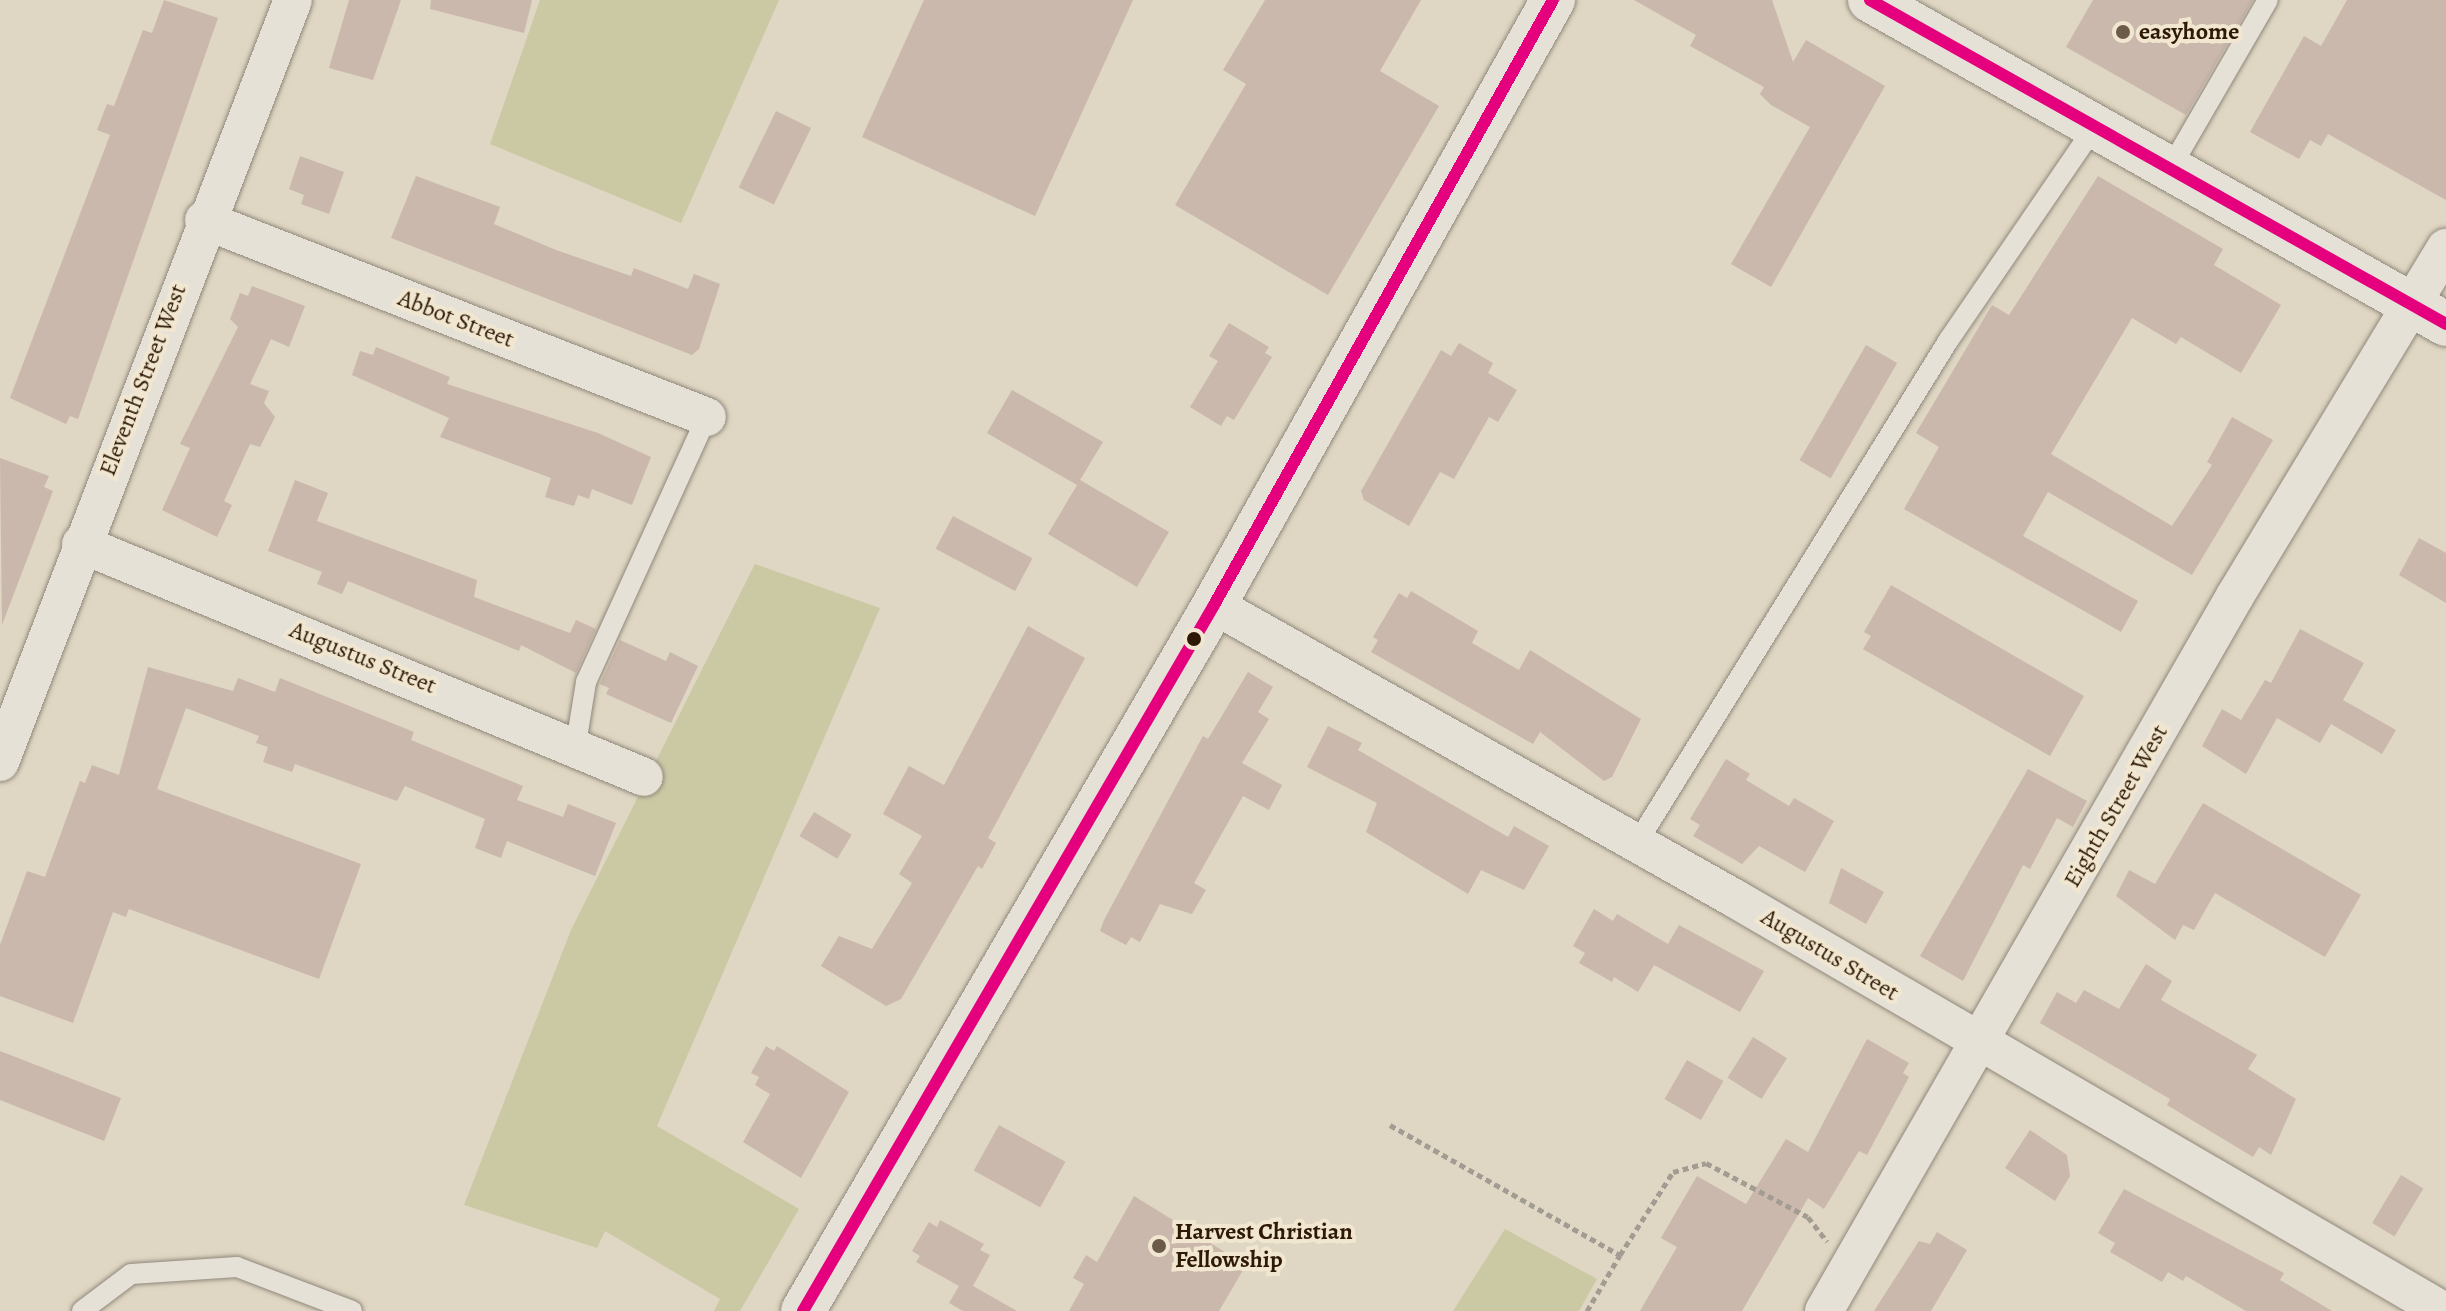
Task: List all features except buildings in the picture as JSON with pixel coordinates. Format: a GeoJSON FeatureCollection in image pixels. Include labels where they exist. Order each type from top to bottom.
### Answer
{"type":"FeatureCollection","features":[{"type":"Feature","properties":{"kind":"main road"},"geometry":{"type":"LineString","coordinates":[[803,1311],[1214,605],[1553,0]]}},
{"type":"Feature","properties":{"kind":"main road"},"geometry":{"type":"LineString","coordinates":[[1870,0],[2430,314]]}},
{"type":"Feature","properties":{"kind":"street","name":"Eleventh Street West"},"geometry":{"type":"LineString","coordinates":[[0,762],[204,220],[293,0]]}},
{"type":"Feature","properties":{"kind":"street","name":"Abbot Street"},"geometry":{"type":"LineString","coordinates":[[204,220],[707,417]]}},
{"type":"Feature","properties":{"kind":"street","name":"Eighth Street West"},"geometry":{"type":"LineString","coordinates":[[1824,1311],[2387,338],[2430,314],[2446,248]]}},
{"type":"Feature","properties":{"kind":"street","name":"Augustus Street"},"geometry":{"type":"LineString","coordinates":[[81,544],[576,744],[644,777]]}},
{"type":"Feature","properties":{"kind":"street","name":"Augustus Street"},"geometry":{"type":"LineString","coordinates":[[1214,605],[1637,843],[1980,1045],[2443,1311]]}},
{"type":"Feature","properties":{"kind":"lane"},"geometry":{"type":"LineString","coordinates":[[2171,167],[2268,0]]}},
{"type":"Feature","properties":{"kind":"lane"},"geometry":{"type":"LineString","coordinates":[[1637,843],[1948,341],[2095,126]]}},
{"type":"Feature","properties":{"kind":"lane"},"geometry":{"type":"LineString","coordinates":[[576,744],[586,682],[707,417]]}},
{"type":"Feature","properties":{"kind":"lane"},"geometry":{"type":"LineString","coordinates":[[82,1311],[131,1274],[237,1267],[352,1311]]}},
{"type":"Feature","properties":{"kind":"path"},"geometry":{"type":"LineString","coordinates":[[1390,1125],[1620,1255]]}},
{"type":"Feature","properties":{"kind":"path"},"geometry":{"type":"LineString","coordinates":[[1587,1311],[1673,1172],[1706,1163],[1808,1217],[1837,1254],[1853,1261]]}},
{"type":"Feature","properties":{"kind":"shaded area"},"geometry":{"type":"Polygon","coordinates":[[[540,0],[779,0],[681,223],[490,144],[540,0]]]}},
{"type":"Feature","properties":{"kind":"shaded area"},"geometry":{"type":"Polygon","coordinates":[[[755,564],[880,608],[657,1126],[799,1209],[740,1311],[714,1311],[720,1299],[605,1231],[597,1248],[464,1205],[571,930],[755,564]]]}},
{"type":"Feature","properties":{"kind":"shaded area"},"geometry":{"type":"Polygon","coordinates":[[[1505,1229],[1597,1279],[1579,1311],[1453,1311],[1505,1229]]]}},
{"type":"Feature","properties":{"kind":"transit line"},"geometry":{"type":"LineString","coordinates":[[803,1311],[1214,605],[1553,0]]}},
{"type":"Feature","properties":{"kind":"transit line"},"geometry":{"type":"LineString","coordinates":[[1870,0],[2446,324]]}},
{"type":"Feature","properties":{"kind":"place","name":"easyhome"},"geometry":{"type":"Point","coordinates":[2123,32]}},
{"type":"Feature","properties":{"kind":"place","name":"Harvest Christian Fellowship"},"geometry":{"type":"Point","coordinates":[1159,1246]}}]}
